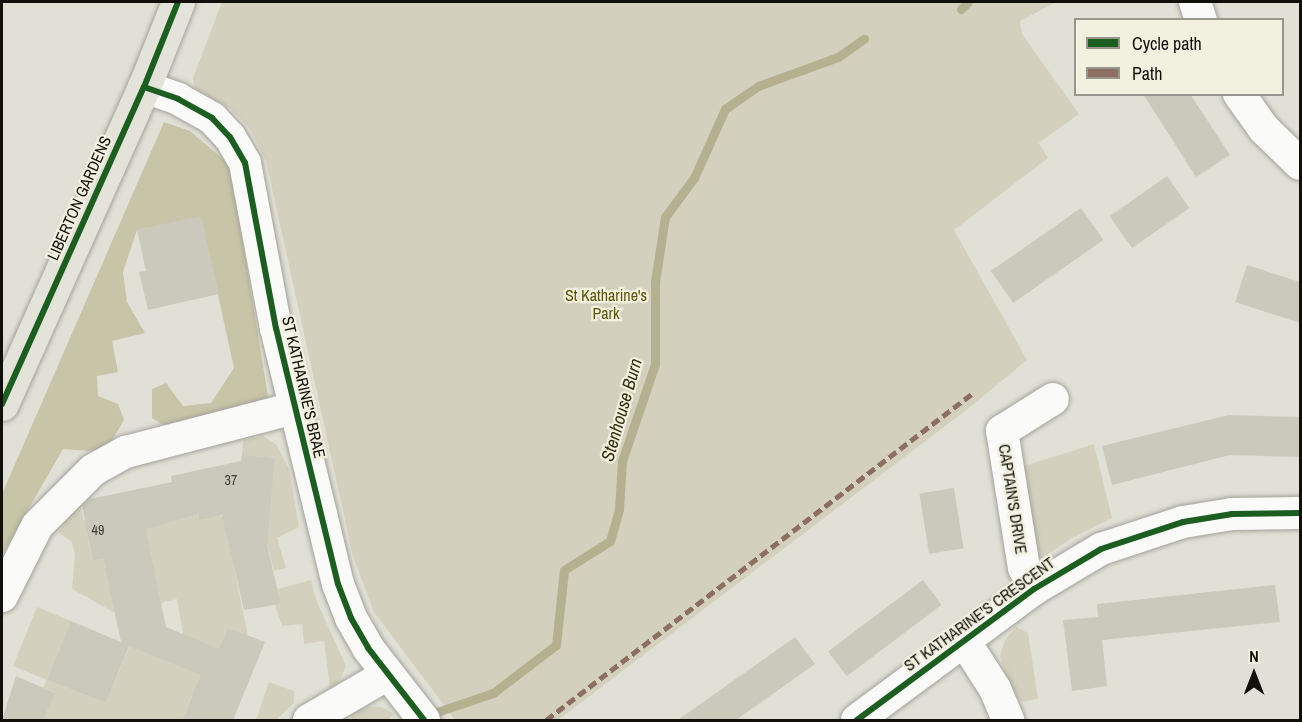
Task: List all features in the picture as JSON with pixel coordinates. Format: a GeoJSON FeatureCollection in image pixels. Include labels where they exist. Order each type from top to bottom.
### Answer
{"type":"FeatureCollection","features":[{"type":"Feature","properties":{"kind":"main road","name":"LIBERTON GARDENS"},"geometry":{"type":"LineString","coordinates":[[2,404],[144,87],[178,2]]}},
{"type":"Feature","properties":{"kind":"street"},"geometry":{"type":"LineString","coordinates":[[1195,2],[1200,18]]}},
{"type":"Feature","properties":{"kind":"street","name":"ST KATHARINE'S BRAE"},"geometry":{"type":"LineString","coordinates":[[144,87],[177,99],[212,118],[230,137],[245,163],[295,408],[338,584],[351,618],[388,674],[420,716]]}},
{"type":"Feature","properties":{"kind":"street"},"geometry":{"type":"LineString","coordinates":[[1240,96],[1264,129],[1300,164]]}},
{"type":"Feature","properties":{"kind":"street","name":"CAPTAIN'S DRIVE"},"geometry":{"type":"LineString","coordinates":[[1034,589],[1024,568],[1002,431],[1053,399]]}},
{"type":"Feature","properties":{"kind":"street","name":"ST KATHARINE'S BRAE"},"geometry":{"type":"LineString","coordinates":[[2,596],[37,526],[93,470],[126,452],[295,408]]}},
{"type":"Feature","properties":{"kind":"street","name":"ST KATHARINE'S CRESCENT"},"geometry":{"type":"LineString","coordinates":[[857,720],[1034,589],[1101,549],[1153,531],[1232,514],[1300,513]]}},
{"type":"Feature","properties":{"kind":"street"},"geometry":{"type":"LineString","coordinates":[[965,642],[995,689],[1008,720]]}},
{"type":"Feature","properties":{"kind":"street"},"geometry":{"type":"LineString","coordinates":[[309,720],[388,674]]}},
{"type":"Feature","properties":{"kind":"green space","name":"St Katharine's Park"},"geometry":{"type":"Polygon","coordinates":[[[222,2],[1057,2],[1020,21],[1022,34],[1079,114],[1039,143],[1048,158],[954,230],[1027,360],[969,408],[558,720],[455,720],[374,612],[353,556],[266,161],[250,129],[231,109],[195,88],[193,78],[222,2]]]}},
{"type":"Feature","properties":{"kind":"green space"},"geometry":{"type":"Polygon","coordinates":[[[263,436],[277,445],[289,469],[299,527],[277,538],[286,568],[274,571],[267,544],[231,553],[248,636],[228,628],[200,698],[192,695],[182,720],[43,720],[54,692],[43,688],[47,680],[106,703],[130,645],[171,663],[183,634],[177,599],[161,603],[139,496],[196,508],[199,520],[217,503],[220,516],[269,519],[275,458],[242,455],[243,440],[263,436]]]}},
{"type":"Feature","properties":{"kind":"green space"},"geometry":{"type":"Polygon","coordinates":[[[1094,444],[1112,518],[1072,538],[1039,560],[1018,468],[1094,444]]]}},
{"type":"Feature","properties":{"kind":"green space"},"geometry":{"type":"Polygon","coordinates":[[[79,501],[84,521],[96,518],[100,537],[88,540],[93,561],[103,559],[115,613],[72,589],[75,555],[72,542],[58,532],[79,501]]]}},
{"type":"Feature","properties":{"kind":"green space"},"geometry":{"type":"Polygon","coordinates":[[[311,580],[317,602],[346,666],[338,684],[330,689],[324,641],[304,644],[302,624],[282,626],[275,605],[281,604],[278,589],[311,580]]]}},
{"type":"Feature","properties":{"kind":"green space"},"geometry":{"type":"Polygon","coordinates":[[[37,607],[71,621],[47,680],[13,666],[37,607]]]}},
{"type":"Feature","properties":{"kind":"green space"},"geometry":{"type":"Polygon","coordinates":[[[1016,627],[1028,633],[1038,699],[1021,702],[1006,676],[1000,656],[1005,640],[1016,627]]]}},
{"type":"Feature","properties":{"kind":"green space"},"geometry":{"type":"Polygon","coordinates":[[[269,682],[294,691],[294,703],[276,720],[256,720],[269,682]]]}},
{"type":"Feature","properties":{"kind":"green space"},"geometry":{"type":"Polygon","coordinates":[[[367,707],[382,707],[394,714],[388,720],[353,720],[350,715],[367,707]]]}},
{"type":"Feature","properties":{"kind":"shaded area"},"geometry":{"type":"Polygon","coordinates":[[[164,122],[190,131],[230,165],[269,402],[165,426],[152,418],[152,389],[166,383],[183,406],[211,403],[234,368],[201,217],[137,230],[123,272],[127,302],[145,333],[112,341],[118,372],[97,376],[98,396],[118,404],[124,420],[108,447],[90,451],[63,449],[2,555],[2,494],[164,122]]]}},
{"type":"Feature","properties":{"kind":"building"},"geometry":{"type":"Polygon","coordinates":[[[1144,96],[1191,96],[1230,155],[1196,177],[1144,96]]]}},
{"type":"Feature","properties":{"kind":"building"},"geometry":{"type":"Polygon","coordinates":[[[1167,176],[1189,208],[1132,248],[1110,216],[1167,176]]]}},
{"type":"Feature","properties":{"kind":"building"},"geometry":{"type":"Polygon","coordinates":[[[1081,208],[1103,240],[1013,303],[991,271],[1081,208]]]}},
{"type":"Feature","properties":{"kind":"building"},"geometry":{"type":"Polygon","coordinates":[[[201,216],[219,294],[148,310],[139,272],[146,271],[137,230],[201,216]]]}},
{"type":"Feature","properties":{"kind":"building"},"geometry":{"type":"Polygon","coordinates":[[[1247,265],[1300,282],[1300,323],[1235,302],[1247,265]]]}},
{"type":"Feature","properties":{"kind":"building"},"geometry":{"type":"Polygon","coordinates":[[[1229,415],[1300,417],[1300,457],[1230,455],[1112,485],[1102,446],[1229,415]]]}},
{"type":"Feature","properties":{"kind":"building"},"geometry":{"type":"Polygon","coordinates":[[[242,455],[275,458],[267,545],[281,604],[244,610],[222,515],[199,520],[198,514],[146,529],[166,627],[219,649],[228,628],[265,642],[233,720],[182,720],[201,675],[129,646],[106,703],[47,680],[71,621],[121,642],[103,559],[93,561],[82,506],[90,499],[172,482],[171,476],[241,461],[242,455]]]}},
{"type":"Feature","properties":{"kind":"building"},"geometry":{"type":"Polygon","coordinates":[[[954,488],[964,548],[929,554],[919,493],[954,488]]]}},
{"type":"Feature","properties":{"kind":"building"},"geometry":{"type":"Polygon","coordinates":[[[923,580],[942,605],[847,676],[828,652],[923,580]]]}},
{"type":"Feature","properties":{"kind":"building"},"geometry":{"type":"Polygon","coordinates":[[[1275,585],[1280,622],[1102,640],[1107,686],[1072,691],[1063,620],[1098,617],[1097,604],[1275,585]]]}},
{"type":"Feature","properties":{"kind":"building"},"geometry":{"type":"Polygon","coordinates":[[[795,637],[815,664],[736,720],[678,720],[795,637]]]}},
{"type":"Feature","properties":{"kind":"building"},"geometry":{"type":"Polygon","coordinates":[[[16,676],[55,693],[43,720],[2,720],[16,676]]]}},
{"type":"Feature","properties":{"kind":"waterway","name":"Stenhouse Burn"},"geometry":{"type":"LineString","coordinates":[[961,9],[968,2]]}},
{"type":"Feature","properties":{"kind":"waterway","name":"Stenhouse Burn"},"geometry":{"type":"LineString","coordinates":[[429,720],[437,712],[493,693],[556,645],[564,570],[610,541],[619,509],[622,461],[655,364],[655,282],[665,217],[694,178],[725,109],[758,86],[838,57],[864,39]]}},
{"type":"Feature","properties":{"kind":"marked path"},"geometry":{"type":"LineString","coordinates":[[546,720],[973,393]]}},
{"type":"Feature","properties":{"kind":"cycle path"},"geometry":{"type":"LineString","coordinates":[[2,404],[144,87],[178,2]]}},
{"type":"Feature","properties":{"kind":"cycle path"},"geometry":{"type":"LineString","coordinates":[[144,87],[178,99],[212,118],[230,137],[245,163],[276,328],[338,584],[351,618],[368,648],[424,720]]}},
{"type":"Feature","properties":{"kind":"cycle path"},"geometry":{"type":"LineString","coordinates":[[857,720],[1034,589],[1101,549],[1183,522],[1232,514],[1300,513]]}}]}
